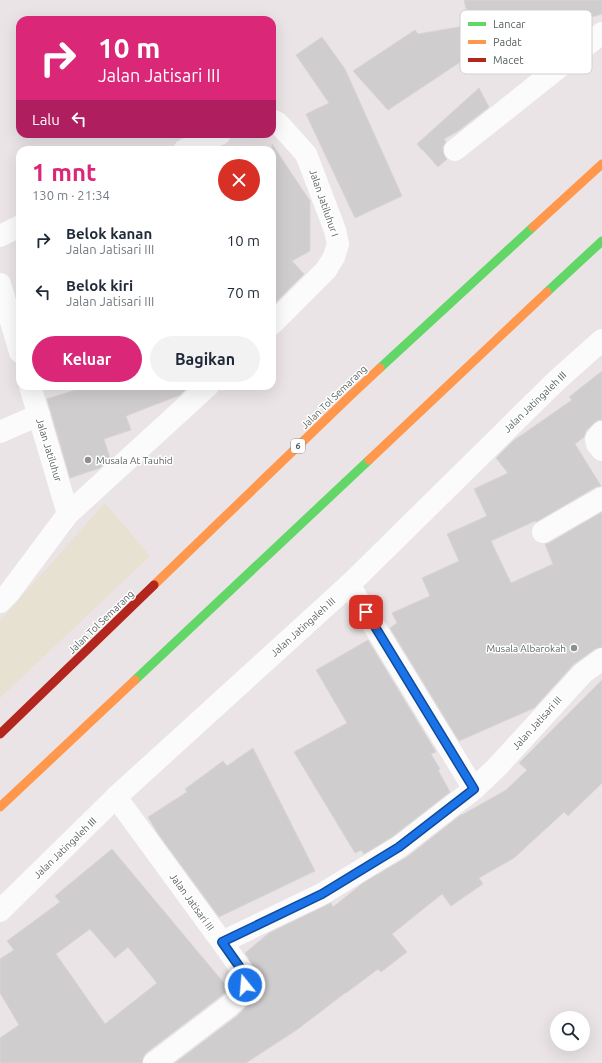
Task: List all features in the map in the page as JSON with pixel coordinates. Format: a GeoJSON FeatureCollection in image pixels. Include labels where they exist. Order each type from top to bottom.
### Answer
{"type":"FeatureCollection","features":[{"type":"Feature","properties":{"kind":"highway","name":"Jalan Tol Semarang"},"geometry":{"type":"LineString","coordinates":[[0,734],[350,396],[602,164]]}},
{"type":"Feature","properties":{"kind":"highway"},"geometry":{"type":"LineString","coordinates":[[0,807],[602,240]]}},
{"type":"Feature","properties":{"kind":"street"},"geometry":{"type":"LineString","coordinates":[[592,41],[602,33]]}},
{"type":"Feature","properties":{"kind":"street"},"geometry":{"type":"LineString","coordinates":[[455,150],[550,74]]}},
{"type":"Feature","properties":{"kind":"street","name":"Jalan Jatiluhur I"},"geometry":{"type":"LineString","coordinates":[[276,122],[306,154],[335,230],[338,244],[334,257],[326,270],[276,320]]}},
{"type":"Feature","properties":{"kind":"street"},"geometry":{"type":"LineString","coordinates":[[193,146],[211,138]]}},
{"type":"Feature","properties":{"kind":"street"},"geometry":{"type":"LineString","coordinates":[[0,236],[16,228]]}},
{"type":"Feature","properties":{"kind":"street"},"geometry":{"type":"LineString","coordinates":[[0,284],[16,338]]}},
{"type":"Feature","properties":{"kind":"street","name":"Jalan Jatingaleh III"},"geometry":{"type":"LineString","coordinates":[[0,911],[116,798],[349,585],[556,381],[602,340]]}},
{"type":"Feature","properties":{"kind":"street","name":"Jalan Jatiluhur"},"geometry":{"type":"LineString","coordinates":[[31,390],[68,514]]}},
{"type":"Feature","properties":{"kind":"street"},"geometry":{"type":"LineString","coordinates":[[0,602],[9,593],[68,514],[204,390]]}},
{"type":"Feature","properties":{"kind":"street"},"geometry":{"type":"LineString","coordinates":[[0,432],[39,414]]}},
{"type":"Feature","properties":{"kind":"street"},"geometry":{"type":"LineString","coordinates":[[602,432],[596,439],[597,444],[602,450]]}},
{"type":"Feature","properties":{"kind":"street"},"geometry":{"type":"LineString","coordinates":[[543,532],[602,498]]}},
{"type":"Feature","properties":{"kind":"street"},"geometry":{"type":"LineString","coordinates":[[349,585],[474,789]]}},
{"type":"Feature","properties":{"kind":"street","name":"Jalan Jatisari III"},"geometry":{"type":"LineString","coordinates":[[116,798],[222,942],[322,894],[399,847],[474,789],[498,766],[583,673],[602,659]]}},
{"type":"Feature","properties":{"kind":"street"},"geometry":{"type":"LineString","coordinates":[[154,1063],[229,1006],[242,994],[245,985],[245,978],[241,969],[222,942]]}},
{"type":"Feature","properties":{"kind":"shaded area"},"geometry":{"type":"Polygon","coordinates":[[[105,503],[150,556],[0,698],[0,621],[105,503]]]}},
{"type":"Feature","properties":{"kind":"building"},"geometry":{"type":"Polygon","coordinates":[[[464,0],[602,0],[602,14],[592,17],[592,10],[466,10],[464,0]]]}},
{"type":"Feature","properties":{"kind":"building"},"geometry":{"type":"Polygon","coordinates":[[[460,27],[460,62],[388,110],[353,71],[415,30],[418,34],[460,27]]]}},
{"type":"Feature","properties":{"kind":"building"},"geometry":{"type":"Polygon","coordinates":[[[322,37],[345,69],[402,196],[355,218],[306,114],[329,103],[296,55],[322,37]]]}},
{"type":"Feature","properties":{"kind":"building"},"geometry":{"type":"Polygon","coordinates":[[[479,88],[489,107],[458,131],[444,139],[446,142],[443,146],[443,152],[447,159],[438,167],[417,144],[479,88]]]}},
{"type":"Feature","properties":{"kind":"building"},"geometry":{"type":"Polygon","coordinates":[[[276,150],[310,201],[310,251],[292,261],[304,274],[276,302],[276,150]]]}},
{"type":"Feature","properties":{"kind":"building"},"geometry":{"type":"Polygon","coordinates":[[[602,371],[602,420],[598,420],[593,424],[586,431],[584,437],[575,444],[601,486],[596,487],[536,522],[535,521],[491,541],[511,583],[553,564],[545,544],[602,512],[602,647],[595,649],[574,664],[534,708],[459,741],[390,628],[397,623],[392,613],[430,596],[422,578],[459,561],[447,534],[487,516],[474,489],[508,473],[496,458],[513,441],[572,400],[569,397],[602,371]]]}},
{"type":"Feature","properties":{"kind":"building"},"geometry":{"type":"Polygon","coordinates":[[[75,390],[185,390],[180,395],[126,416],[131,430],[104,439],[110,458],[100,468],[70,478],[47,399],[75,390]]]}},
{"type":"Feature","properties":{"kind":"building"},"geometry":{"type":"Polygon","coordinates":[[[368,640],[436,752],[431,754],[440,769],[438,770],[450,792],[392,837],[364,854],[361,850],[355,853],[294,752],[347,723],[316,670],[368,640]]]}},
{"type":"Feature","properties":{"kind":"building"},"geometry":{"type":"Polygon","coordinates":[[[602,680],[602,783],[568,816],[564,812],[514,858],[479,878],[483,884],[451,906],[442,894],[392,934],[407,952],[381,972],[378,969],[298,1029],[246,1063],[175,1063],[237,1016],[254,998],[257,989],[257,978],[252,964],[245,953],[269,933],[331,903],[333,907],[363,883],[407,857],[462,814],[506,790],[527,770],[519,763],[602,680]]]}},
{"type":"Feature","properties":{"kind":"building"},"geometry":{"type":"Polygon","coordinates":[[[253,748],[315,871],[219,917],[159,835],[148,817],[187,792],[185,789],[223,761],[227,766],[253,748]]]}},
{"type":"Feature","properties":{"kind":"building"},"geometry":{"type":"Polygon","coordinates":[[[112,849],[228,988],[232,985],[231,987],[146,1053],[142,1063],[0,1063],[0,1038],[19,1025],[0,993],[0,959],[14,950],[7,941],[60,902],[55,896],[112,849]],[[90,929],[56,954],[105,1024],[157,983],[128,947],[115,958],[90,929]]]}},
{"type":"Feature","properties":{"kind":"traffic: fast"},"geometry":{"type":"LineString","coordinates":[[380,368],[533,227]]}},
{"type":"Feature","properties":{"kind":"traffic: fast"},"geometry":{"type":"LineString","coordinates":[[547,292],[602,241]]}},
{"type":"Feature","properties":{"kind":"traffic: fast"},"geometry":{"type":"LineString","coordinates":[[135,680],[369,460]]}},
{"type":"Feature","properties":{"kind":"traffic: slow"},"geometry":{"type":"LineString","coordinates":[[533,227],[602,164]]}},
{"type":"Feature","properties":{"kind":"traffic: slow"},"geometry":{"type":"LineString","coordinates":[[369,460],[547,292]]}},
{"type":"Feature","properties":{"kind":"traffic: slow"},"geometry":{"type":"LineString","coordinates":[[154,585],[380,368]]}},
{"type":"Feature","properties":{"kind":"traffic: slow"},"geometry":{"type":"LineString","coordinates":[[0,807],[135,680]]}},
{"type":"Feature","properties":{"kind":"traffic: jam"},"geometry":{"type":"LineString","coordinates":[[0,734],[154,585]]}},
{"type":"Feature","properties":{"kind":"place","name":"Musala At Tauhid"},"geometry":{"type":"Point","coordinates":[88,460]}},
{"type":"Feature","properties":{"kind":"place","name":"Musala Albarokah"},"geometry":{"type":"Point","coordinates":[574,648]}},
{"type":"Feature","properties":{"kind":"route"},"geometry":{"type":"LineString","coordinates":[[245,985],[245,978],[241,969],[222,942],[322,894],[399,847],[474,789],[366,612]]}}]}
